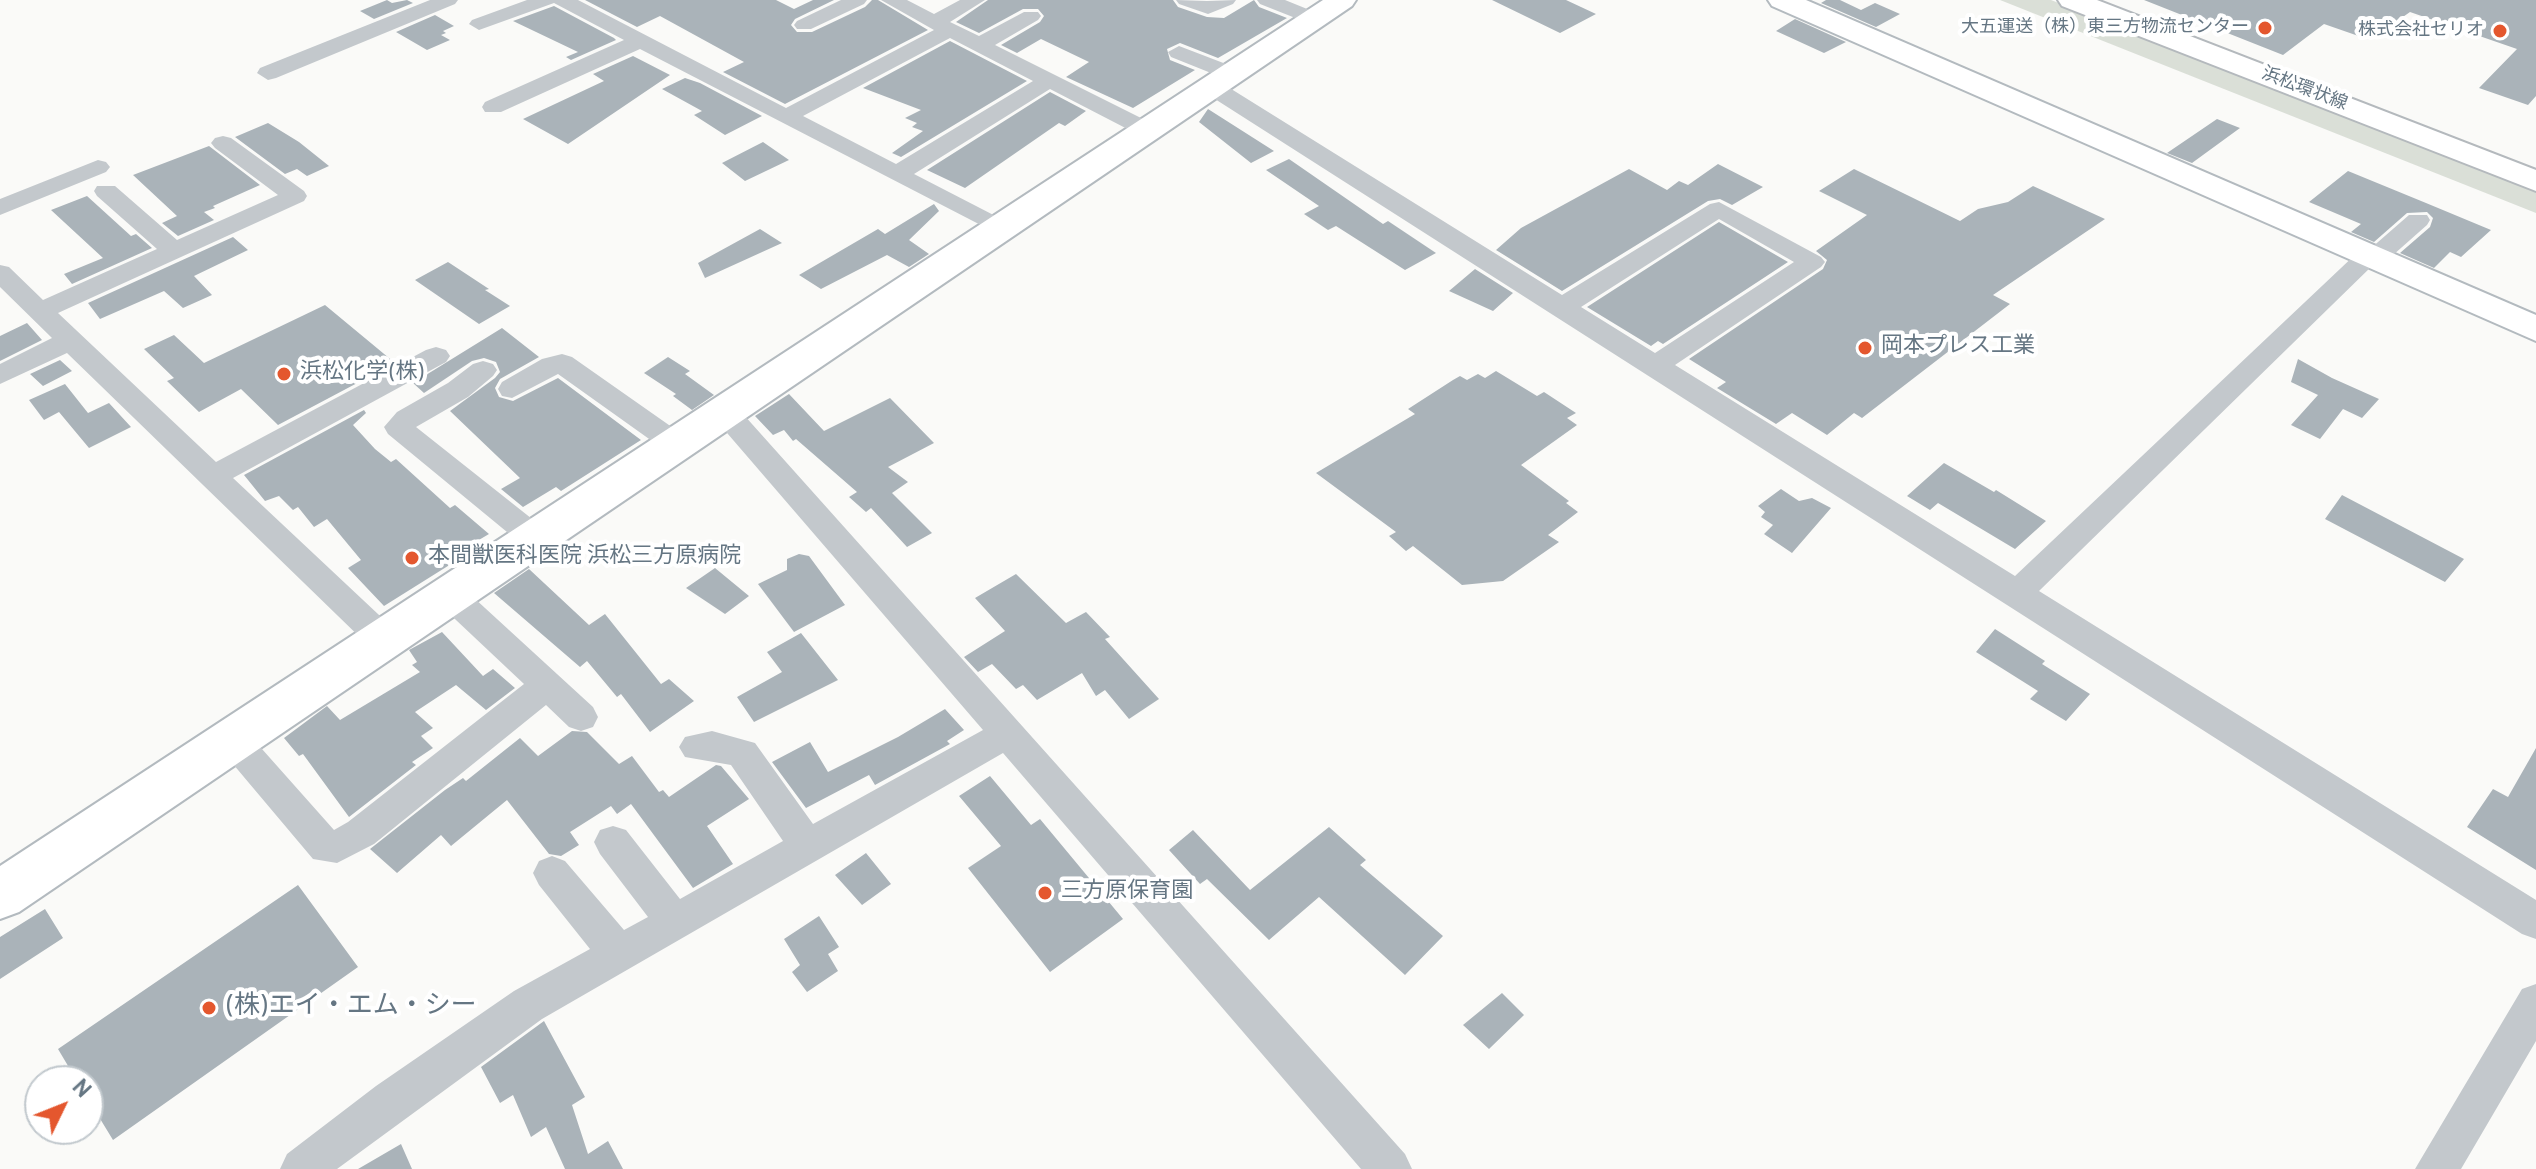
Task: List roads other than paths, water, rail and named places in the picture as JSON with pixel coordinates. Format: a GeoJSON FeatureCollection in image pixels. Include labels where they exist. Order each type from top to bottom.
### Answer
{"type":"FeatureCollection","features":[{"type":"Feature","properties":{"kind":"main road"},"geometry":{"type":"LineString","coordinates":[[0,895],[1342,0]]}},
{"type":"Feature","properties":{"kind":"main road"},"geometry":{"type":"LineString","coordinates":[[1782,0],[2536,329]]}},
{"type":"Feature","properties":{"kind":"main road","name":"浜松環状線"},"geometry":{"type":"LineString","coordinates":[[2072,0],[2536,181]]}},
{"type":"Feature","properties":{"kind":"main road","name":"浜松環状線"},"geometry":{"type":"LineString","coordinates":[[2109,0],[2536,164]]}},
{"type":"Feature","properties":{"kind":"street"},"geometry":{"type":"LineString","coordinates":[[268,73],[448,0]]}},
{"type":"Feature","properties":{"kind":"street"},"geometry":{"type":"LineString","coordinates":[[479,24],[546,0]]}},
{"type":"Feature","properties":{"kind":"street"},"geometry":{"type":"LineString","coordinates":[[562,0],[1000,228]]}},
{"type":"Feature","properties":{"kind":"street"},"geometry":{"type":"LineString","coordinates":[[804,25],[857,0]]}},
{"type":"Feature","properties":{"kind":"street"},"geometry":{"type":"LineString","coordinates":[[891,0],[1147,130]]}},
{"type":"Feature","properties":{"kind":"street"},"geometry":{"type":"LineString","coordinates":[[785,117],[942,26],[975,0]]}},
{"type":"Feature","properties":{"kind":"street"},"geometry":{"type":"LineString","coordinates":[[1186,0],[1208,8],[1226,0]]}},
{"type":"Feature","properties":{"kind":"street"},"geometry":{"type":"LineString","coordinates":[[1267,0],[1315,19]]}},
{"type":"Feature","properties":{"kind":"street"},"geometry":{"type":"LineString","coordinates":[[979,45],[1031,16]]}},
{"type":"Feature","properties":{"kind":"street"},"geometry":{"type":"LineString","coordinates":[[493,107],[640,41]]}},
{"type":"Feature","properties":{"kind":"street"},"geometry":{"type":"LineString","coordinates":[[1179,52],[1562,307],[2536,921]]}},
{"type":"Feature","properties":{"kind":"street"},"geometry":{"type":"LineString","coordinates":[[897,174],[1049,80]]}},
{"type":"Feature","properties":{"kind":"street"},"geometry":{"type":"LineString","coordinates":[[40,311],[295,196],[223,143]]}},
{"type":"Feature","properties":{"kind":"street"},"geometry":{"type":"LineString","coordinates":[[0,208],[102,179],[174,250]]}},
{"type":"Feature","properties":{"kind":"street"},"geometry":{"type":"LineString","coordinates":[[1562,307],[1719,209],[1812,262],[1655,366]]}},
{"type":"Feature","properties":{"kind":"street"},"geometry":{"type":"LineString","coordinates":[[2016,594],[2372,257],[2418,220]]}},
{"type":"Feature","properties":{"kind":"street"},"geometry":{"type":"LineString","coordinates":[[0,273],[383,639]]}},
{"type":"Feature","properties":{"kind":"street"},"geometry":{"type":"LineString","coordinates":[[0,375],[71,340]]}},
{"type":"Feature","properties":{"kind":"street"},"geometry":{"type":"LineString","coordinates":[[213,476],[436,356]]}},
{"type":"Feature","properties":{"kind":"street"},"geometry":{"type":"LineString","coordinates":[[512,389],[552,365],[562,363],[676,444]]}},
{"type":"Feature","properties":{"kind":"street"},"geometry":{"type":"LineString","coordinates":[[483,370],[458,390],[398,427],[535,538]]}},
{"type":"Feature","properties":{"kind":"street"},"geometry":{"type":"LineString","coordinates":[[725,412],[1390,1169]]}},
{"type":"Feature","properties":{"kind":"street"},"geometry":{"type":"LineString","coordinates":[[450,595],[581,717]]}},
{"type":"Feature","properties":{"kind":"street"},"geometry":{"type":"LineString","coordinates":[[234,741],[321,842],[326,847],[337,847],[361,833],[547,685]]}},
{"type":"Feature","properties":{"kind":"street"},"geometry":{"type":"LineString","coordinates":[[302,1169],[391,1101],[528,1005],[1006,734]]}},
{"type":"Feature","properties":{"kind":"street"},"geometry":{"type":"LineString","coordinates":[[697,747],[712,746],[742,753],[807,846]]}},
{"type":"Feature","properties":{"kind":"street"},"geometry":{"type":"LineString","coordinates":[[613,842],[675,922]]}},
{"type":"Feature","properties":{"kind":"street"},"geometry":{"type":"LineString","coordinates":[[552,873],[619,954]]}},
{"type":"Feature","properties":{"kind":"street"},"geometry":{"type":"LineString","coordinates":[[2437,1169],[2536,1003]]}},
{"type":"Feature","properties":{"kind":"place","name":"大五運送（株）東三方物流センター"},"geometry":{"type":"Point","coordinates":[2265,28]}},
{"type":"Feature","properties":{"kind":"place","name":"株式会社セリオ"},"geometry":{"type":"Point","coordinates":[2500,31]}},
{"type":"Feature","properties":{"kind":"place","name":"岡本プレス工業"},"geometry":{"type":"Point","coordinates":[1865,348]}},
{"type":"Feature","properties":{"kind":"place","name":"浜松化学(株)"},"geometry":{"type":"Point","coordinates":[284,374]}},
{"type":"Feature","properties":{"kind":"place","name":"本間獣医科医院 浜松三方原病院"},"geometry":{"type":"Point","coordinates":[412,558]}},
{"type":"Feature","properties":{"kind":"place","name":"三方原保育園"},"geometry":{"type":"Point","coordinates":[1045,893]}},
{"type":"Feature","properties":{"kind":"place","name":"(株)エイ・エム・シー"},"geometry":{"type":"Point","coordinates":[209,1008]}}]}
